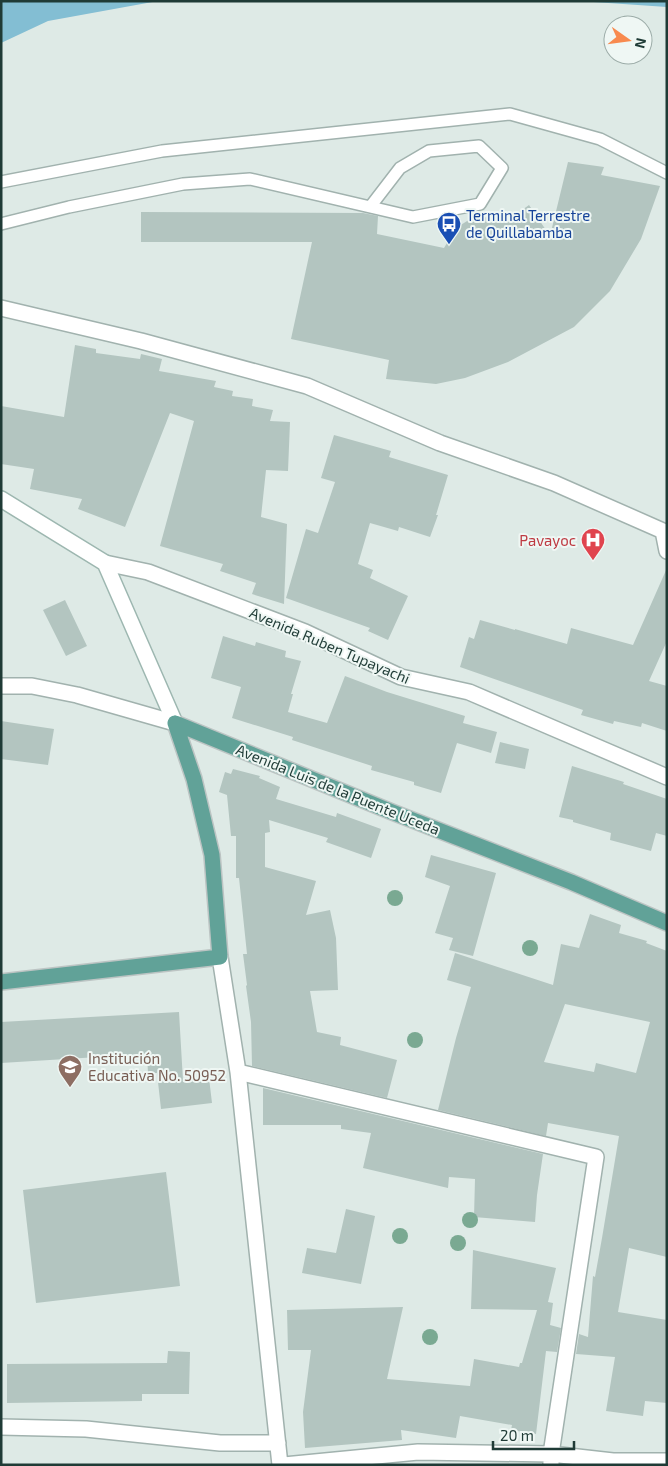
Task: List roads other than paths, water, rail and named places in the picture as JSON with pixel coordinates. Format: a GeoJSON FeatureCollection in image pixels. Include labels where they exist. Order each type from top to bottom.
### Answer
{"type":"FeatureCollection","features":[{"type":"Feature","properties":{"kind":"main road","name":"Avenida Luis de la Puente Uceda"},"geometry":{"type":"LineString","coordinates":[[175,723],[400,815],[571,882],[667,924]]}},
{"type":"Feature","properties":{"kind":"main road"},"geometry":{"type":"LineString","coordinates":[[1,982],[220,957],[212,855],[194,779],[175,723]]}},
{"type":"Feature","properties":{"kind":"street"},"geometry":{"type":"LineString","coordinates":[[1,308],[141,342],[307,386],[440,444],[554,483],[662,531],[667,551]]}},
{"type":"Feature","properties":{"kind":"street","name":"Avenida Ruben Tupayachi"},"geometry":{"type":"LineString","coordinates":[[1,499],[105,563],[148,572],[305,632],[402,677],[469,692],[667,777]]}},
{"type":"Feature","properties":{"kind":"street"},"geometry":{"type":"LineString","coordinates":[[105,563],[175,723]]}},
{"type":"Feature","properties":{"kind":"street","name":"Avenida Luis de la Puente Uceda"},"geometry":{"type":"LineString","coordinates":[[1,686],[32,686],[77,695],[175,723]]}},
{"type":"Feature","properties":{"kind":"street"},"geometry":{"type":"LineString","coordinates":[[220,957],[238,1072],[280,1465]]}},
{"type":"Feature","properties":{"kind":"street"},"geometry":{"type":"LineString","coordinates":[[238,1072],[596,1157],[551,1459]]}},
{"type":"Feature","properties":{"kind":"street"},"geometry":{"type":"LineString","coordinates":[[1,1427],[86,1429],[220,1443],[278,1443]]}},
{"type":"Feature","properties":{"kind":"street"},"geometry":{"type":"LineString","coordinates":[[284,1465],[418,1452],[613,1461],[667,1460]]}},
{"type":"Feature","properties":{"kind":"lane"},"geometry":{"type":"LineString","coordinates":[[1,182],[162,151],[510,114],[600,139],[667,173]]}},
{"type":"Feature","properties":{"kind":"lane"},"geometry":{"type":"LineString","coordinates":[[1,224],[183,184],[250,179],[370,207],[413,217],[480,204],[502,168],[479,146],[429,151],[400,168],[370,207]]}},
{"type":"Feature","properties":{"kind":"water"},"geometry":{"type":"Polygon","coordinates":[[[1,1],[158,1],[48,21],[1,43],[1,1]]]}},
{"type":"Feature","properties":{"kind":"water"},"geometry":{"type":"Polygon","coordinates":[[[579,1],[667,1],[667,7],[579,1]]]}},
{"type":"Feature","properties":{"kind":"place","name":"Terminal Terrestre de Quillabamba"},"geometry":{"type":"Point","coordinates":[449,245]}},
{"type":"Feature","properties":{"kind":"place","name":"Pavayoc"},"geometry":{"type":"Point","coordinates":[593,561]}},
{"type":"Feature","properties":{"kind":"place","name":"Institución Educativa No. 50952"},"geometry":{"type":"Point","coordinates":[70,1088]}}]}
